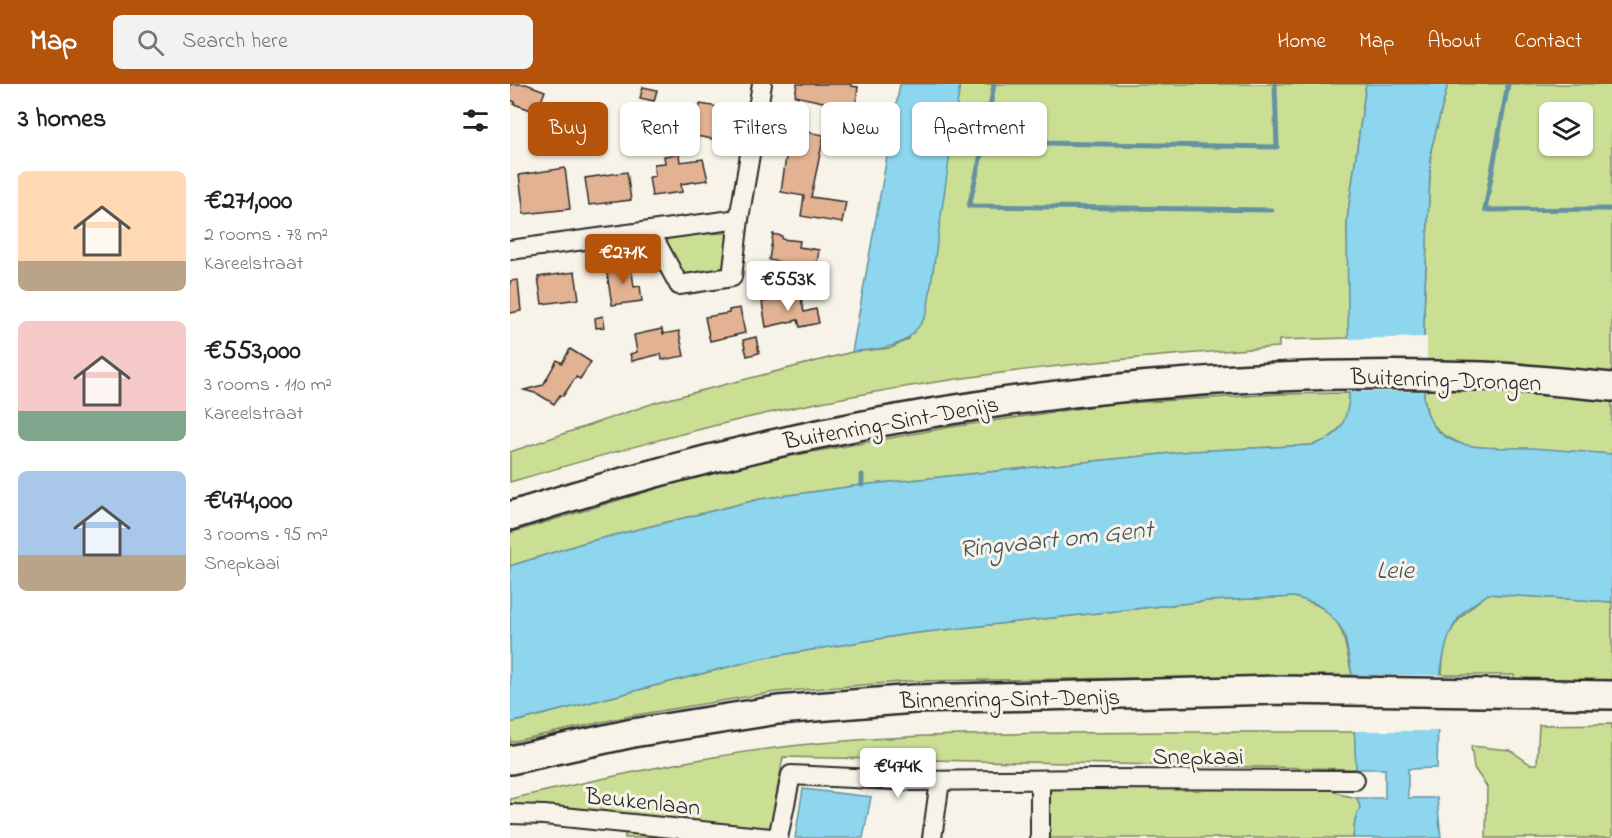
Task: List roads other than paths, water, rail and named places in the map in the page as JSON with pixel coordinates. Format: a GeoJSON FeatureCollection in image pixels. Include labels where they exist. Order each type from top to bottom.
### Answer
{"type":"FeatureCollection","features":[{"type":"Feature","properties":{"kind":"highway","name":"Buitenring-Drongen"},"geometry":{"type":"LineString","coordinates":[[1280,377],[1487,376],[1612,387]]}},
{"type":"Feature","properties":{"kind":"highway","name":"Buitenring-Sint-Denijs"},"geometry":{"type":"LineString","coordinates":[[510,516],[721,454],[840,428],[948,410],[1108,388],[1280,377]]}},
{"type":"Feature","properties":{"kind":"highway","name":"Binnenring-Sint-Denijs"},"geometry":{"type":"LineString","coordinates":[[510,760],[633,733],[778,710],[914,699],[1279,690],[1612,695]]}},
{"type":"Feature","properties":{"kind":"street"},"geometry":{"type":"LineString","coordinates":[[650,231],[679,285],[732,277],[739,219],[762,84]]}},
{"type":"Feature","properties":{"kind":"street"},"geometry":{"type":"LineString","coordinates":[[510,250],[739,219]]}},
{"type":"Feature","properties":{"kind":"street","name":"Snepkaai"},"geometry":{"type":"LineString","coordinates":[[778,838],[791,775],[940,781],[1355,780]]}},
{"type":"Feature","properties":{"kind":"street"},"geometry":{"type":"LineString","coordinates":[[1040,780],[1041,838]]}},
{"type":"Feature","properties":{"kind":"street"},"geometry":{"type":"LineString","coordinates":[[932,838],[940,781]]}},
{"type":"Feature","properties":{"kind":"street","name":"Beukenlaan"},"geometry":{"type":"LineString","coordinates":[[510,814],[544,815],[771,838]]}},
{"type":"Feature","properties":{"kind":"water"},"geometry":{"type":"Polygon","coordinates":[[[900,84],[960,84],[957,102],[912,102],[912,156],[950,156],[927,313],[920,325],[904,340],[887,347],[852,352],[887,156],[900,156],[900,102],[897,102],[900,84]]]}},
{"type":"Feature","properties":{"kind":"water"},"geometry":{"type":"Polygon","coordinates":[[[1366,84],[1448,84],[1431,150],[1424,311],[1424,398],[1429,417],[1437,430],[1449,439],[1481,447],[1612,454],[1612,602],[1488,594],[1465,611],[1453,628],[1446,645],[1439,687],[1437,768],[1408,769],[1408,798],[1437,798],[1441,838],[1353,838],[1360,807],[1357,798],[1385,798],[1385,769],[1356,769],[1352,675],[1345,636],[1339,625],[1324,609],[1314,603],[1294,597],[1207,601],[908,634],[763,658],[510,723],[510,566],[583,543],[760,499],[862,485],[1192,451],[1312,445],[1328,439],[1343,423],[1349,399],[1347,220],[1366,84]]]}},
{"type":"Feature","properties":{"kind":"water"},"geometry":{"type":"Polygon","coordinates":[[[803,789],[871,797],[863,838],[795,838],[803,789]]]}},
{"type":"Feature","properties":{"kind":"waterway"},"geometry":{"type":"LineString","coordinates":[[994,84],[984,142],[1277,147],[1275,84]]}},
{"type":"Feature","properties":{"kind":"waterway"},"geometry":{"type":"LineString","coordinates":[[1508,84],[1485,210],[1612,209]]}},
{"type":"Feature","properties":{"kind":"waterway"},"geometry":{"type":"LineString","coordinates":[[981,156],[969,206],[1272,210]]}},
{"type":"Feature","properties":{"kind":"waterway"},"geometry":{"type":"LineString","coordinates":[[862,475],[862,485]]}},
{"type":"Feature","properties":{"kind":"water label","name":"Ringvaart om Gent"},"geometry":{"type":"Point","coordinates":[1056,538]}},
{"type":"Feature","properties":{"kind":"water label","name":"Leie"},"geometry":{"type":"Point","coordinates":[1395,569]}}]}
